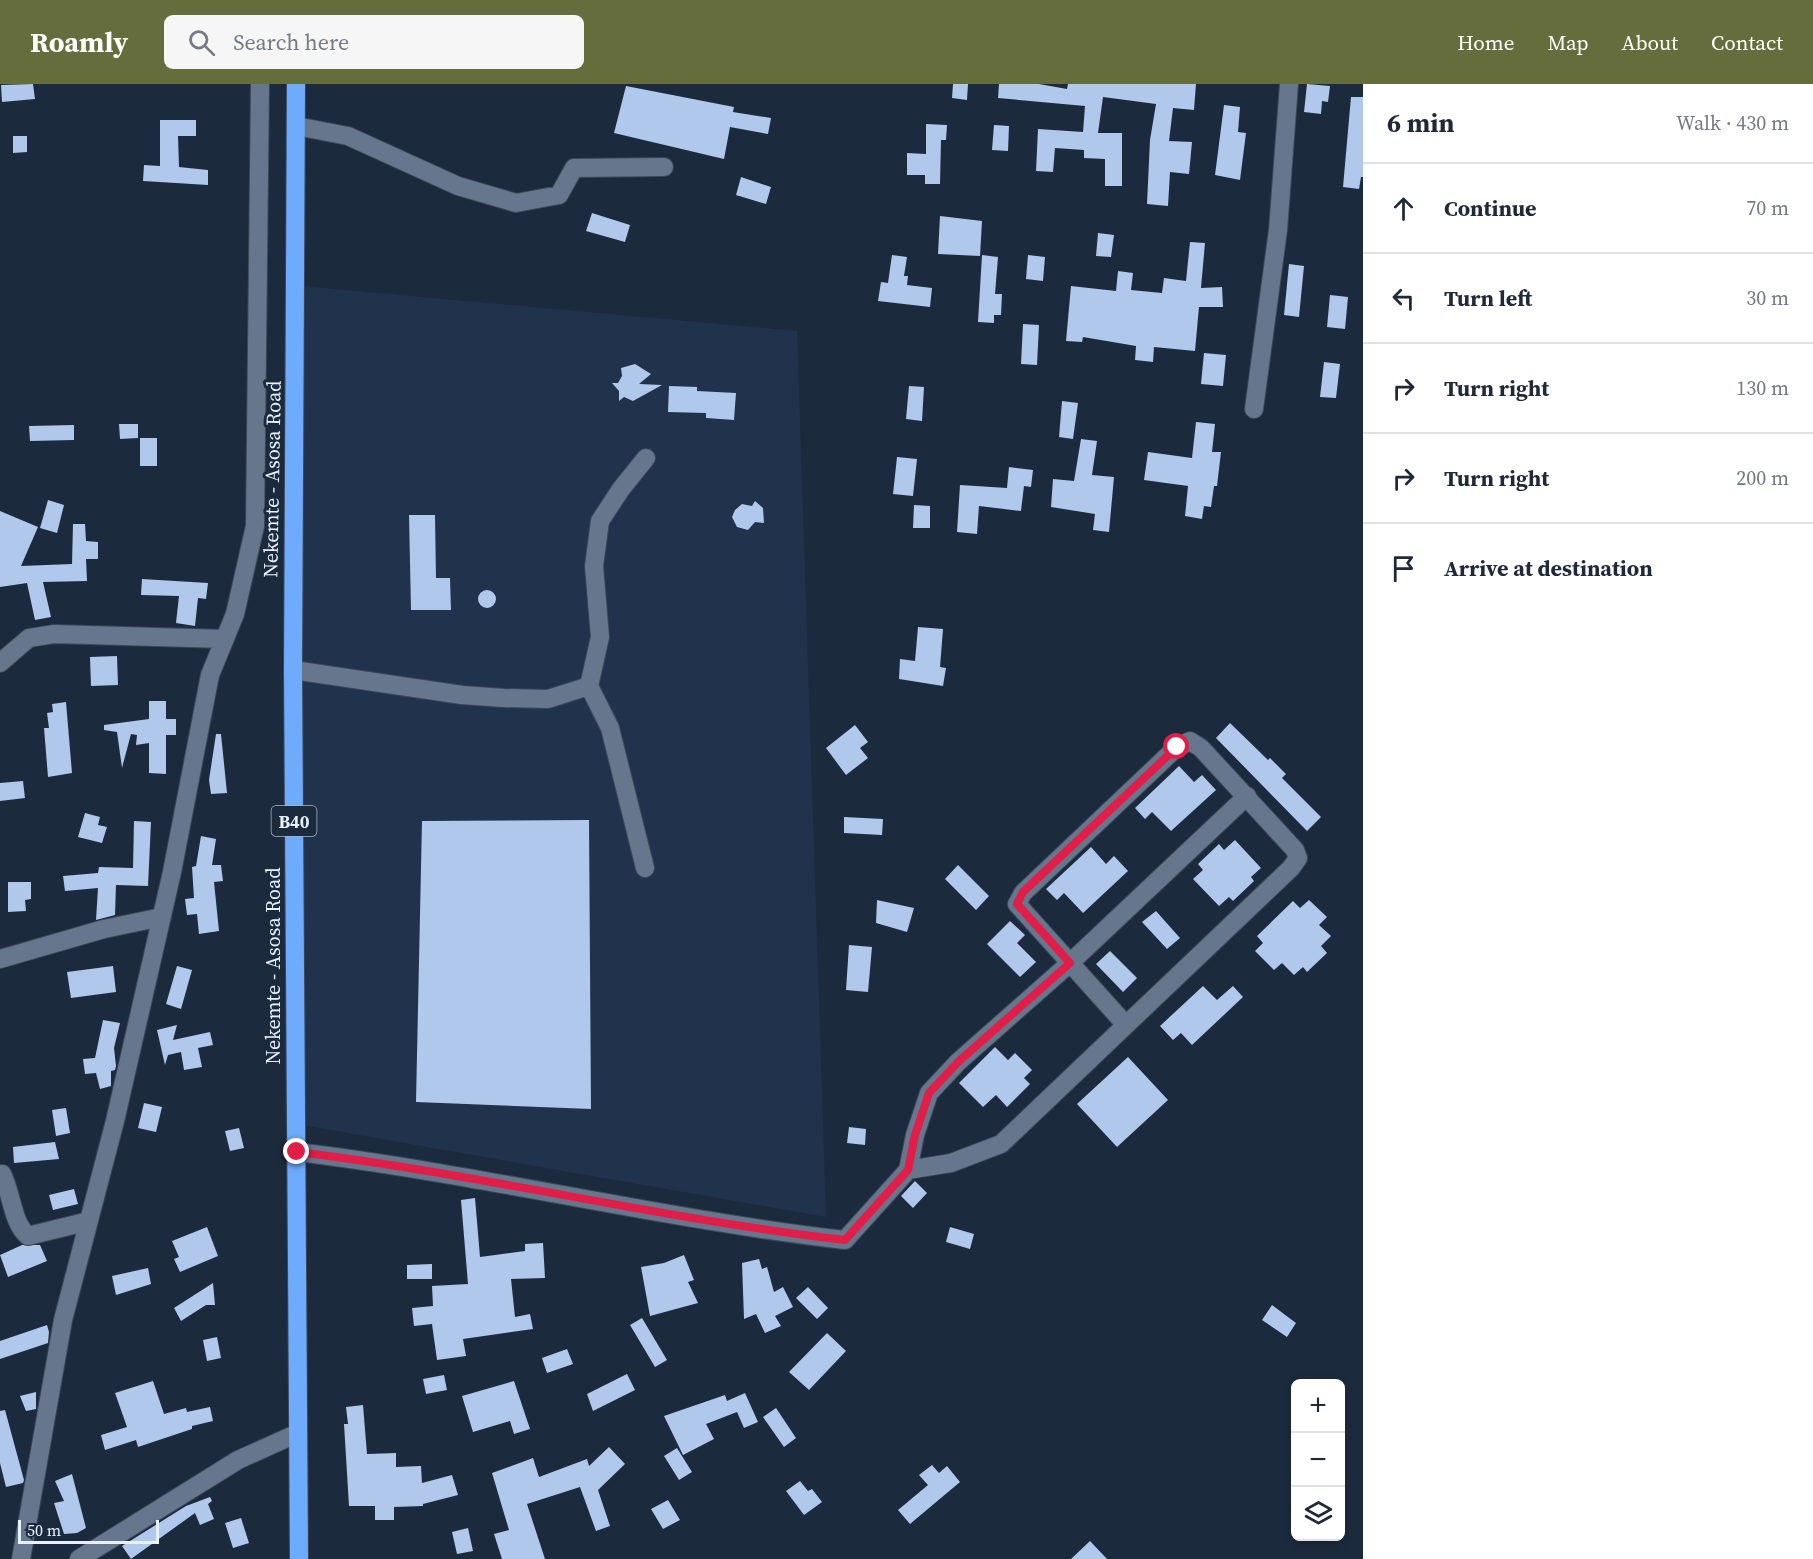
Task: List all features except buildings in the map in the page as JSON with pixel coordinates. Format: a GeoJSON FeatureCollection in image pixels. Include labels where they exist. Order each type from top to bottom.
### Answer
{"type":"FeatureCollection","features":[{"type":"Feature","properties":{"kind":"highway","name":"Nekemte - Asosa Road"},"geometry":{"type":"LineString","coordinates":[[296,84],[293,670],[298,1559]]}},
{"type":"Feature","properties":{"kind":"street"},"geometry":{"type":"LineString","coordinates":[[21,1559],[63,1320],[162,917],[210,675],[235,614],[255,526],[261,169],[260,84]]}},
{"type":"Feature","properties":{"kind":"street"},"geometry":{"type":"LineString","coordinates":[[1254,409],[1278,230],[1289,84]]}},
{"type":"Feature","properties":{"kind":"street"},"geometry":{"type":"LineString","coordinates":[[296,126],[348,136],[458,186],[516,203],[559,195],[574,168],[664,166]]}},
{"type":"Feature","properties":{"kind":"street"},"geometry":{"type":"LineString","coordinates":[[645,868],[610,729],[589,686],[600,637],[594,566],[600,520],[646,458]]}},
{"type":"Feature","properties":{"kind":"street"},"geometry":{"type":"LineString","coordinates":[[0,663],[29,638],[54,634],[225,639]]}},
{"type":"Feature","properties":{"kind":"street"},"geometry":{"type":"LineString","coordinates":[[293,670],[462,696],[548,699],[589,686]]}},
{"type":"Feature","properties":{"kind":"street"},"geometry":{"type":"LineString","coordinates":[[908,1170],[951,1163],[1001,1144],[1291,868],[1298,858],[1295,850],[1247,796],[1201,748],[1190,741],[1177,747],[1023,892],[1017,904],[1125,1024]]}},
{"type":"Feature","properties":{"kind":"street"},"geometry":{"type":"LineString","coordinates":[[297,1152],[370,1161],[710,1221],[845,1240],[908,1170],[915,1135],[929,1093],[958,1062],[1070,963],[1247,796]]}},
{"type":"Feature","properties":{"kind":"street"},"geometry":{"type":"LineString","coordinates":[[0,959],[104,929],[162,917]]}},
{"type":"Feature","properties":{"kind":"street"},"geometry":{"type":"LineString","coordinates":[[0,1174],[9,1186],[20,1230],[28,1236],[89,1221]]}},
{"type":"Feature","properties":{"kind":"street"},"geometry":{"type":"LineString","coordinates":[[79,1559],[238,1460],[298,1433]]}},
{"type":"Feature","properties":{"kind":"shaded area"},"geometry":{"type":"Polygon","coordinates":[[[289,285],[797,331],[826,1217],[285,1122],[289,285]]]}},
{"type":"Feature","properties":{"kind":"route"},"geometry":{"type":"LineString","coordinates":[[297,1152],[370,1161],[710,1221],[845,1240],[880,1198],[908,1170],[915,1135],[929,1093],[958,1062],[1070,963],[1017,904],[1023,892],[1177,747]]}}]}
